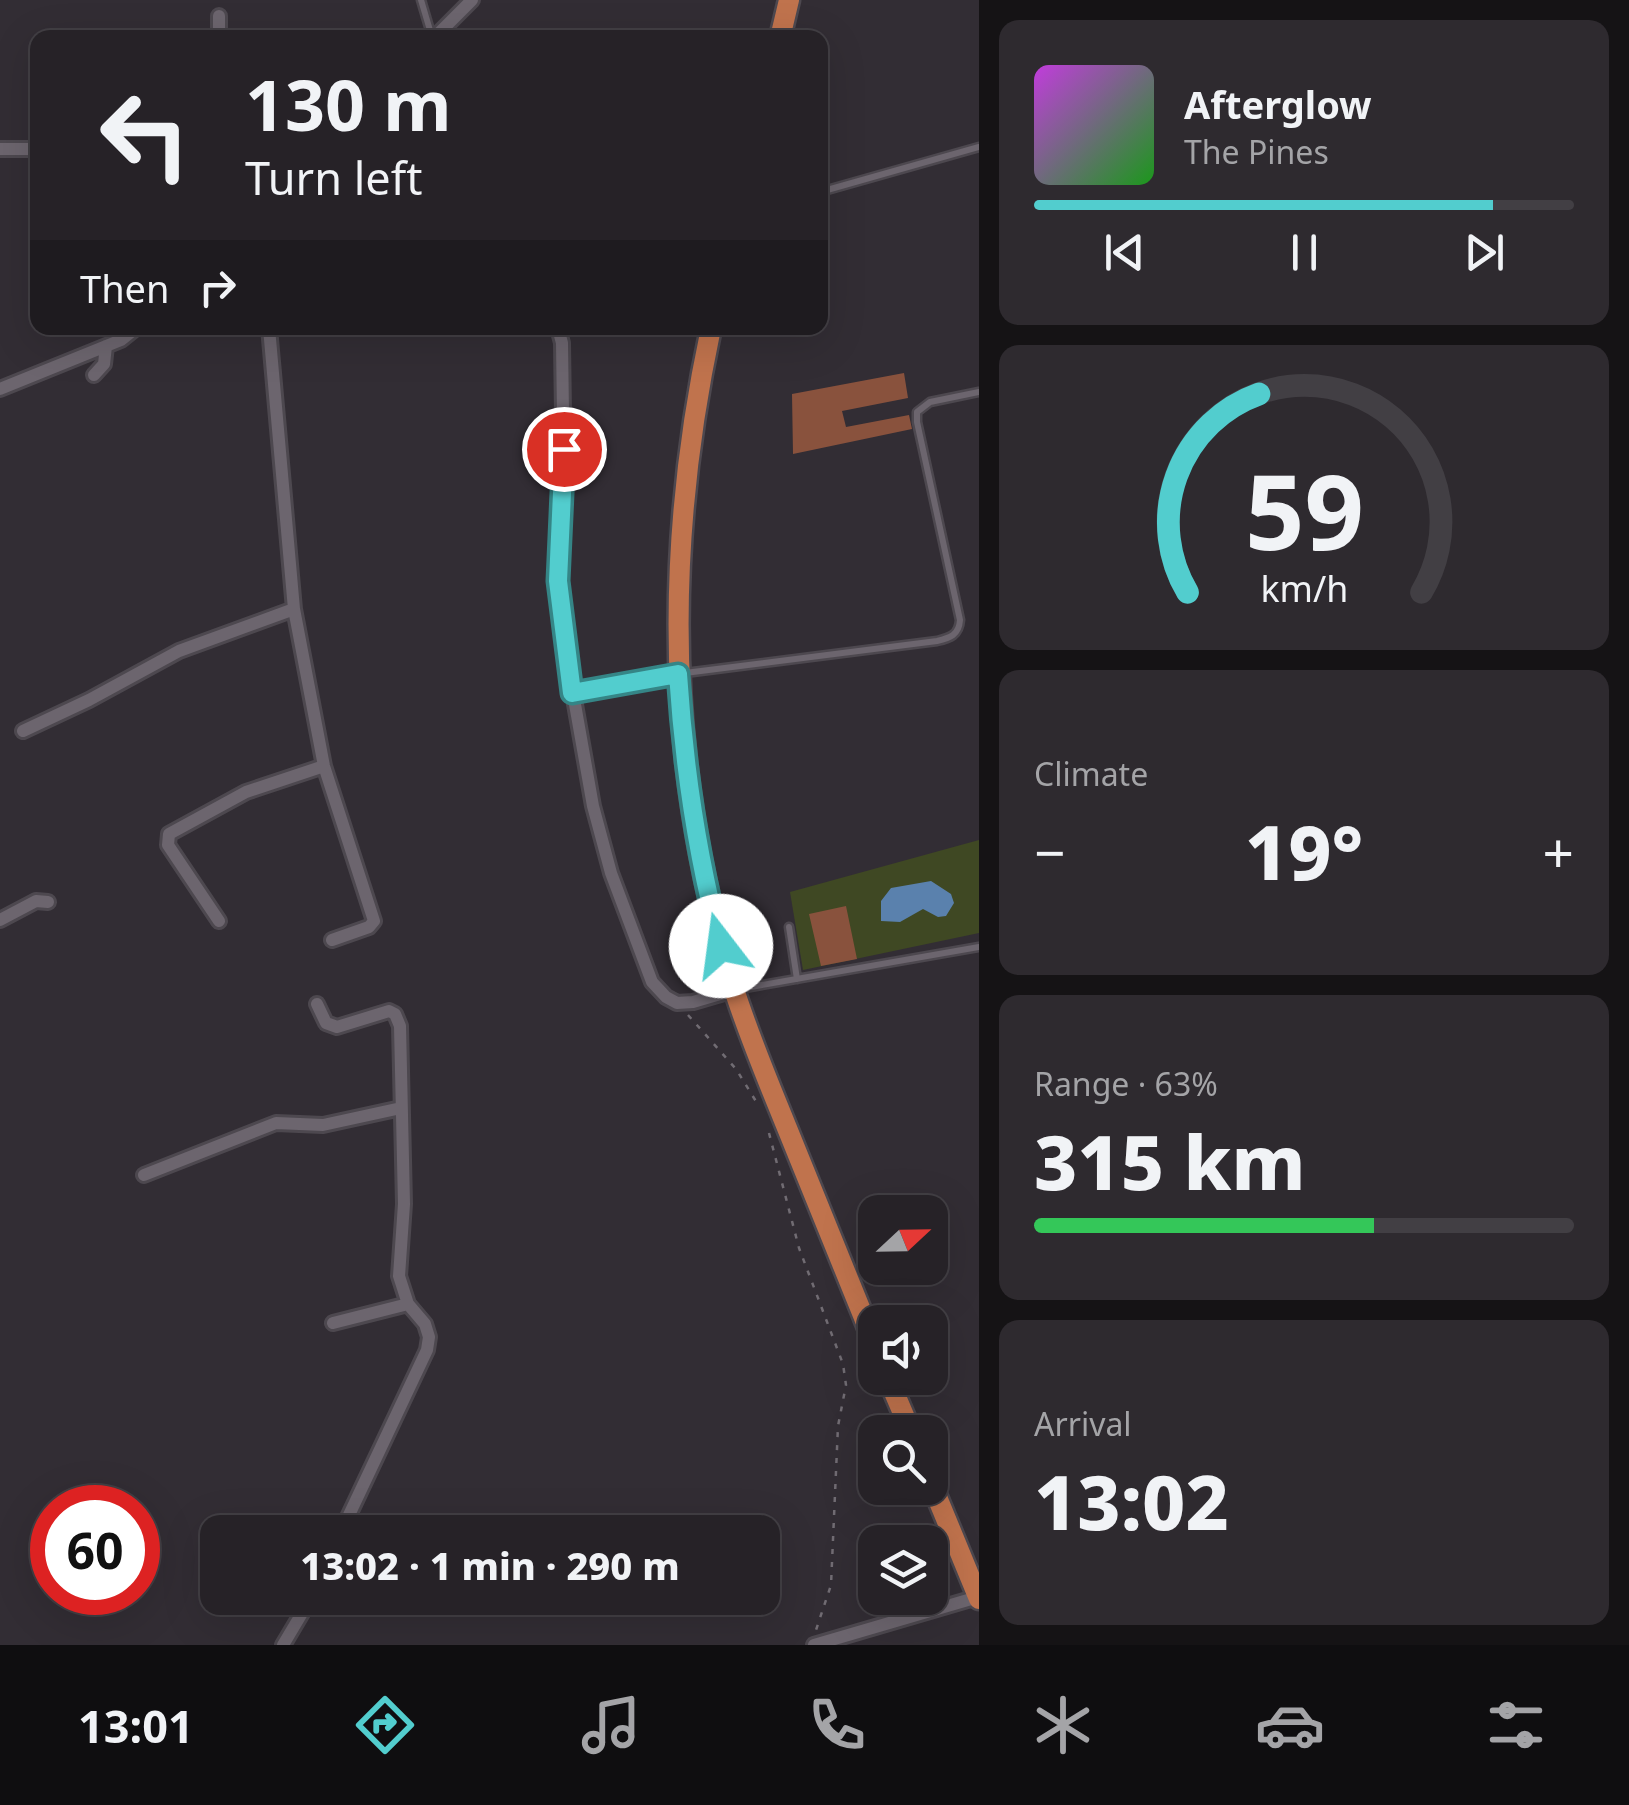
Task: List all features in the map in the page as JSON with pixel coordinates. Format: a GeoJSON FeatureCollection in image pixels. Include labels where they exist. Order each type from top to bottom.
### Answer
{"type":"FeatureCollection","features":[{"type":"Feature","properties":{"kind":"main road"},"geometry":{"type":"LineString","coordinates":[[782,30],[789,0]]}},
{"type":"Feature","properties":{"kind":"main road"},"geometry":{"type":"LineString","coordinates":[[709,335],[698,390],[680,573],[678,674],[685,762],[701,864],[734,990],[859,1305]]}},
{"type":"Feature","properties":{"kind":"main road"},"geometry":{"type":"LineString","coordinates":[[940,1505],[978,1598]]}},
{"type":"Feature","properties":{"kind":"street"},"geometry":{"type":"LineString","coordinates":[[442,30],[472,0]]}},
{"type":"Feature","properties":{"kind":"street"},"geometry":{"type":"LineString","coordinates":[[219,16],[219,30]]}},
{"type":"Feature","properties":{"kind":"street"},"geometry":{"type":"LineString","coordinates":[[0,149],[30,149]]}},
{"type":"Feature","properties":{"kind":"street"},"geometry":{"type":"LineString","coordinates":[[0,390],[127,335]]}},
{"type":"Feature","properties":{"kind":"street"},"geometry":{"type":"LineString","coordinates":[[269,335],[294,608],[324,766],[374,921],[369,927],[332,940]]}},
{"type":"Feature","properties":{"kind":"street"},"geometry":{"type":"LineString","coordinates":[[560,335],[564,484],[558,581],[572,693],[593,806],[611,874],[652,982],[666,997],[677,1003],[693,1002],[734,990]]}},
{"type":"Feature","properties":{"kind":"street"},"geometry":{"type":"LineString","coordinates":[[94,375],[104,364],[106,346]]}},
{"type":"Feature","properties":{"kind":"street"},"geometry":{"type":"LineString","coordinates":[[23,731],[179,651],[294,608]]}},
{"type":"Feature","properties":{"kind":"street"},"geometry":{"type":"LineString","coordinates":[[572,693],[678,674]]}},
{"type":"Feature","properties":{"kind":"street"},"geometry":{"type":"LineString","coordinates":[[219,920],[168,845],[168,834],[246,792],[324,766]]}},
{"type":"Feature","properties":{"kind":"street"},"geometry":{"type":"LineString","coordinates":[[0,920],[36,902],[48,902]]}},
{"type":"Feature","properties":{"kind":"street"},"geometry":{"type":"LineString","coordinates":[[316,1004],[326,1023],[337,1027],[389,1010],[400,1026],[404,1204],[399,1276],[408,1304],[429,1337],[428,1350],[349,1515]]}},
{"type":"Feature","properties":{"kind":"street"},"geometry":{"type":"LineString","coordinates":[[144,1175],[276,1123],[323,1125],[401,1108]]}},
{"type":"Feature","properties":{"kind":"street"},"geometry":{"type":"LineString","coordinates":[[333,1322],[408,1304]]}},
{"type":"Feature","properties":{"kind":"street"},"geometry":{"type":"LineString","coordinates":[[815,1638],[978,1598]]}},
{"type":"Feature","properties":{"kind":"street"},"geometry":{"type":"LineString","coordinates":[[283,1645],[301,1615]]}},
{"type":"Feature","properties":{"kind":"lane"},"geometry":{"type":"LineString","coordinates":[[422,0],[431,30]]}},
{"type":"Feature","properties":{"kind":"lane"},"geometry":{"type":"LineString","coordinates":[[828,190],[979,147]]}},
{"type":"Feature","properties":{"kind":"lane"},"geometry":{"type":"LineString","coordinates":[[678,674],[937,641],[954,635],[960,629],[960,620],[916,422],[917,412],[930,402],[979,392]]}},
{"type":"Feature","properties":{"kind":"lane"},"geometry":{"type":"LineString","coordinates":[[789,927],[797,979]]}},
{"type":"Feature","properties":{"kind":"lane"},"geometry":{"type":"LineString","coordinates":[[734,990],[979,947]]}},
{"type":"Feature","properties":{"kind":"path"},"geometry":{"type":"LineString","coordinates":[[677,1003],[736,1068],[757,1102]]}},
{"type":"Feature","properties":{"kind":"path"},"geometry":{"type":"LineString","coordinates":[[769,1132],[799,1248],[843,1364],[846,1386],[838,1426],[831,1585],[815,1638]]}},
{"type":"Feature","properties":{"kind":"green space"},"geometry":{"type":"Polygon","coordinates":[[[979,840],[979,933],[803,970],[790,892],[979,840]]]}},
{"type":"Feature","properties":{"kind":"water"},"geometry":{"type":"Polygon","coordinates":[[[931,881],[951,894],[954,903],[946,916],[938,917],[923,909],[900,922],[881,921],[881,901],[891,888],[931,881]]]}},
{"type":"Feature","properties":{"kind":"building"},"geometry":{"type":"Polygon","coordinates":[[[904,373],[908,398],[842,411],[846,427],[909,415],[912,429],[793,454],[792,394],[904,373]]]}},
{"type":"Feature","properties":{"kind":"building"},"geometry":{"type":"Polygon","coordinates":[[[846,906],[857,959],[821,966],[809,914],[846,906]]]}},
{"type":"Feature","properties":{"kind":"route"},"geometry":{"type":"LineString","coordinates":[[564,449],[558,581],[572,693],[678,674],[691,806],[721,946]]}}]}
